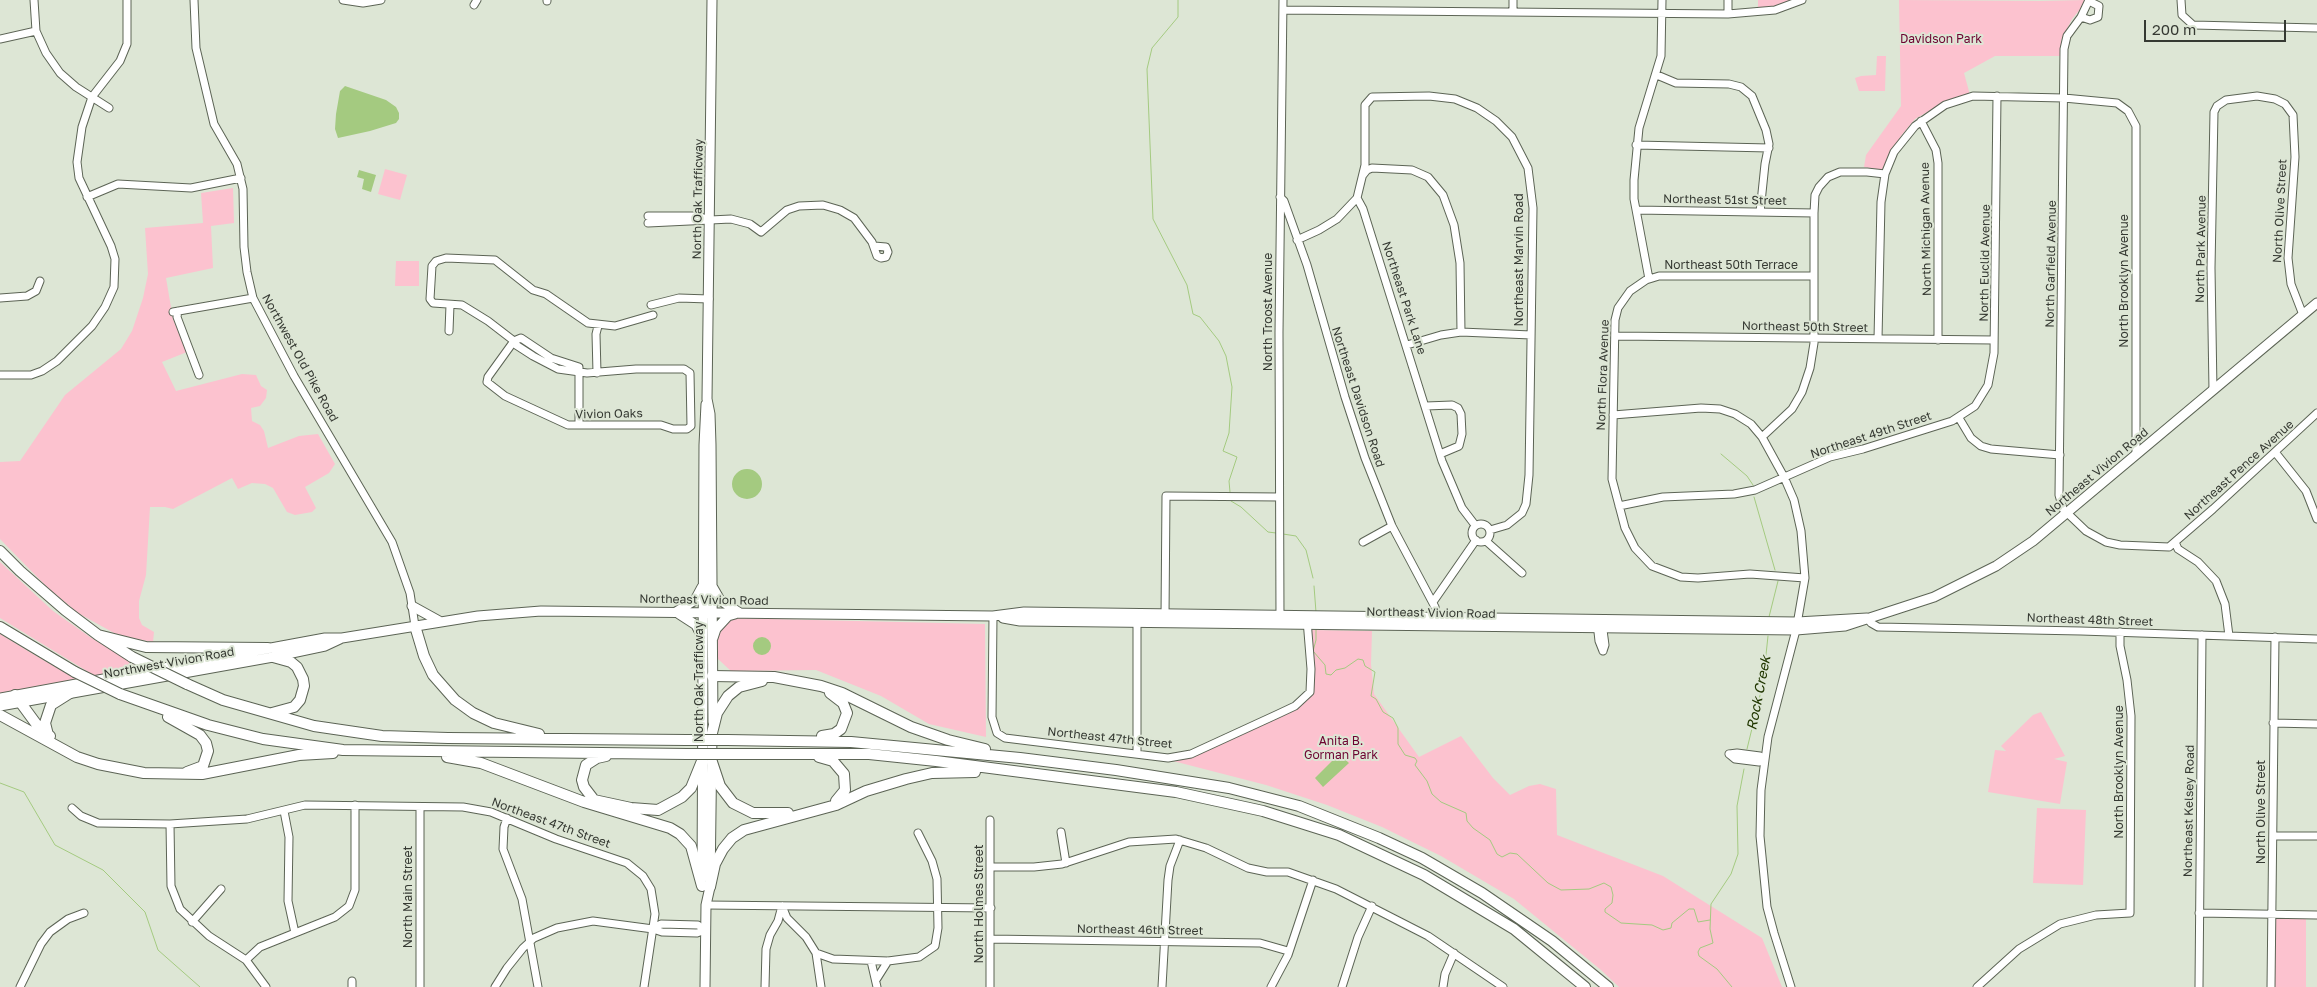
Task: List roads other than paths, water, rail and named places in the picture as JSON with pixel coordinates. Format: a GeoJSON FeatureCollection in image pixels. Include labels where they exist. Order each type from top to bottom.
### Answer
{"type":"FeatureCollection","features":[{"type":"Feature","properties":{"kind":"highway"},"geometry":{"type":"LineString","coordinates":[[0,551],[20,571],[98,635],[132,657],[224,700],[314,726],[382,736],[448,738],[851,742],[1020,758],[1116,770],[1229,788],[1299,806],[1379,838],[1422,858],[1482,893],[1552,941],[1608,987]]}},
{"type":"Feature","properties":{"kind":"highway"},"geometry":{"type":"LineString","coordinates":[[415,626],[424,656],[433,675],[448,693],[462,705],[494,723],[560,739]]}},
{"type":"Feature","properties":{"kind":"highway"},"geometry":{"type":"LineString","coordinates":[[0,627],[75,672],[120,694],[208,725],[263,739],[343,750],[374,751],[869,754],[1185,794],[1263,811],[1339,835],[1424,875],[1514,929],[1585,987]]}},
{"type":"Feature","properties":{"kind":"highway"},"geometry":{"type":"LineString","coordinates":[[98,635],[146,647],[271,652],[297,667],[304,686],[300,700],[294,707],[269,714]]}},
{"type":"Feature","properties":{"kind":"highway"},"geometry":{"type":"LineString","coordinates":[[712,676],[774,677],[821,686],[842,693],[893,719],[930,734],[1020,758]]}},
{"type":"Feature","properties":{"kind":"highway"},"geometry":{"type":"LineString","coordinates":[[712,733],[717,713],[728,696],[739,687],[753,682],[765,680],[827,691],[843,704],[847,713],[844,724],[838,732],[829,736],[808,737],[793,741]]}},
{"type":"Feature","properties":{"kind":"highway"},"geometry":{"type":"LineString","coordinates":[[48,735],[45,723],[51,705],[70,693]]}},
{"type":"Feature","properties":{"kind":"highway"},"geometry":{"type":"LineString","coordinates":[[18,698],[37,725],[48,735],[81,754],[130,768],[189,772],[203,766],[208,751],[206,743],[200,735],[148,705]]}},
{"type":"Feature","properties":{"kind":"highway"},"geometry":{"type":"LineString","coordinates":[[0,714],[77,757],[98,764],[144,773],[202,774],[299,755],[374,751]]}},
{"type":"Feature","properties":{"kind":"highway"},"geometry":{"type":"LineString","coordinates":[[427,752],[489,765],[584,802],[670,828],[691,846],[706,886]]}},
{"type":"Feature","properties":{"kind":"highway"},"geometry":{"type":"LineString","coordinates":[[619,753],[592,760],[586,765],[582,780],[588,794],[594,800],[631,808],[658,810],[682,797],[691,788],[707,762],[726,796],[739,807],[753,812],[784,814],[835,802],[844,793],[845,777],[841,768],[833,761],[781,752]]}},
{"type":"Feature","properties":{"kind":"highway"},"geometry":{"type":"LineString","coordinates":[[706,886],[723,849],[738,834],[751,827],[821,809],[874,788],[923,775],[1004,771]]}},
{"type":"Feature","properties":{"kind":"highway"},"geometry":{"type":"LineString","coordinates":[[1563,969],[1578,987]]}},
{"type":"Feature","properties":{"kind":"main road","name":"North Oak Trafficway"},"geometry":{"type":"LineString","coordinates":[[705,987],[707,584],[711,445],[710,414],[707,399],[712,0]]}},
{"type":"Feature","properties":{"kind":"main road","name":"Northeast Vivion Road"},"geometry":{"type":"LineString","coordinates":[[415,626],[478,616],[541,612],[993,616],[1024,612],[1165,618],[1438,621],[1562,619],[1600,623],[1797,626],[1867,618],[1934,597],[1996,566],[2067,514],[2317,303]]}},
{"type":"Feature","properties":{"kind":"main road"},"geometry":{"type":"LineString","coordinates":[[707,584],[720,600],[740,613],[728,616],[707,640],[696,626],[676,612],[695,600],[707,584]]}},
{"type":"Feature","properties":{"kind":"main road"},"geometry":{"type":"LineString","coordinates":[[412,606],[441,622]]}},
{"type":"Feature","properties":{"kind":"main road"},"geometry":{"type":"LineString","coordinates":[[707,613],[708,701],[713,714]]}},
{"type":"Feature","properties":{"kind":"main road","name":"Northeast Vivion Road"},"geometry":{"type":"LineString","coordinates":[[993,616],[1020,621],[1137,622],[1165,618]]}},
{"type":"Feature","properties":{"kind":"main road"},"geometry":{"type":"LineString","coordinates":[[1553,627],[1562,619]]}},
{"type":"Feature","properties":{"kind":"main road","name":"Northeast Vivion Road"},"geometry":{"type":"LineString","coordinates":[[1438,621],[1553,627],[1600,623]]}},
{"type":"Feature","properties":{"kind":"main road","name":"Northwest Vivion Road"},"geometry":{"type":"LineString","coordinates":[[0,706],[18,698],[271,652],[324,646],[342,638],[415,626]]}},
{"type":"Feature","properties":{"kind":"main road","name":"North Oak Trafficway"},"geometry":{"type":"LineString","coordinates":[[707,640],[712,676],[713,714],[707,762]]}},
{"type":"Feature","properties":{"kind":"main road","name":"Northwest Vivion Road"},"geometry":{"type":"LineString","coordinates":[[0,698],[70,693],[271,652]]}},
{"type":"Feature","properties":{"kind":"street"},"geometry":{"type":"LineString","coordinates":[[34,0],[36,31],[46,53],[60,73],[109,108]]}},
{"type":"Feature","properties":{"kind":"street"},"geometry":{"type":"LineString","coordinates":[[0,375],[31,375],[50,366],[92,326],[105,307],[114,287],[115,259],[111,246],[79,178],[77,162],[82,127],[92,97],[120,61],[127,44],[127,0]]}},
{"type":"Feature","properties":{"kind":"street","name":"Northwest Old Pike Road"},"geometry":{"type":"LineString","coordinates":[[194,0],[196,48],[214,124],[237,164],[241,178],[243,189],[244,248],[253,298],[294,376],[392,542],[403,569],[415,626]]}},
{"type":"Feature","properties":{"kind":"street"},"geometry":{"type":"LineString","coordinates":[[343,0],[363,3],[381,0]]}},
{"type":"Feature","properties":{"kind":"street","name":"North Troost Avenue"},"geometry":{"type":"LineString","coordinates":[[1280,620],[1280,197],[1283,0]]}},
{"type":"Feature","properties":{"kind":"street"},"geometry":{"type":"LineString","coordinates":[[1512,0],[1513,12]]}},
{"type":"Feature","properties":{"kind":"street"},"geometry":{"type":"LineString","coordinates":[[1649,279],[1636,210],[1634,180],[1636,145],[1644,110],[1657,75],[1661,56],[1662,0]]}},
{"type":"Feature","properties":{"kind":"street"},"geometry":{"type":"LineString","coordinates":[[1728,0],[1728,14]]}},
{"type":"Feature","properties":{"kind":"street"},"geometry":{"type":"LineString","coordinates":[[1283,10],[1728,14],[1775,10],[1802,0]]}},
{"type":"Feature","properties":{"kind":"street","name":"North Garfield Avenue"},"geometry":{"type":"LineString","coordinates":[[2067,514],[2061,504],[2059,494],[2065,43],[2089,0],[2099,6],[2098,18],[2090,20],[2081,17]]}},
{"type":"Feature","properties":{"kind":"street"},"geometry":{"type":"LineString","coordinates":[[2180,0],[2181,12],[2186,21],[2193,25],[2317,28]]}},
{"type":"Feature","properties":{"kind":"street"},"geometry":{"type":"LineString","coordinates":[[0,39],[36,31]]}},
{"type":"Feature","properties":{"kind":"street"},"geometry":{"type":"LineString","coordinates":[[1657,75],[1676,83],[1729,84],[1741,87],[1752,96],[1766,130],[1769,148],[1765,164],[1760,212]]}},
{"type":"Feature","properties":{"kind":"street","name":"Northeast Marvin Road"},"geometry":{"type":"LineString","coordinates":[[1363,177],[1365,165],[1365,105],[1372,97],[1385,95],[1455,99],[1476,108],[1496,121],[1512,137],[1528,168],[1532,198],[1529,474],[1526,504],[1522,513],[1512,521],[1490,530]]}},
{"type":"Feature","properties":{"kind":"street"},"geometry":{"type":"LineString","coordinates":[[1878,339],[1881,202],[1888,163],[1901,142],[1921,121],[1962,98],[1985,95],[2064,98]]}},
{"type":"Feature","properties":{"kind":"street","name":"North Euclid Avenue"},"geometry":{"type":"LineString","coordinates":[[1959,418],[1975,406],[1988,385],[1993,366],[1997,96]]}},
{"type":"Feature","properties":{"kind":"street","name":"North Park Avenue"},"geometry":{"type":"LineString","coordinates":[[2212,390],[2211,268],[2216,109],[2226,100],[2257,96],[2275,99],[2288,107]]}},
{"type":"Feature","properties":{"kind":"street","name":"North Brooklyn Avenue"},"geometry":{"type":"LineString","coordinates":[[2064,98],[2110,100],[2126,109],[2136,126],[2136,455]]}},
{"type":"Feature","properties":{"kind":"street","name":"North Olive Street"},"geometry":{"type":"LineString","coordinates":[[2288,107],[2293,119],[2292,139],[2295,157],[2288,250],[2289,271],[2293,292],[2303,315]]}},
{"type":"Feature","properties":{"kind":"street","name":"North Michigan Avenue"},"geometry":{"type":"LineString","coordinates":[[1921,121],[1936,150],[1938,163],[1938,340]]}},
{"type":"Feature","properties":{"kind":"street"},"geometry":{"type":"LineString","coordinates":[[1636,145],[1769,148]]}},
{"type":"Feature","properties":{"kind":"street"},"geometry":{"type":"LineString","coordinates":[[1297,240],[1337,219],[1357,198],[1365,172],[1372,168],[1412,170],[1428,177],[1443,195],[1454,225],[1460,262],[1462,332]]}},
{"type":"Feature","properties":{"kind":"street"},"geometry":{"type":"LineString","coordinates":[[1762,437],[1785,417],[1802,392],[1810,368],[1814,338],[1815,195],[1819,187],[1833,174],[1851,171],[1885,174]]}},
{"type":"Feature","properties":{"kind":"street"},"geometry":{"type":"LineString","coordinates":[[87,197],[118,184],[191,188],[241,178]]}},
{"type":"Feature","properties":{"kind":"street","name":"Northeast Davidson Road"},"geometry":{"type":"LineString","coordinates":[[1280,197],[1284,201],[1307,265],[1354,428],[1392,526],[1433,602],[1438,621]]}},
{"type":"Feature","properties":{"kind":"street","name":"Northeast Park Lane"},"geometry":{"type":"LineString","coordinates":[[1357,198],[1363,209],[1440,454],[1462,508],[1475,525]]}},
{"type":"Feature","properties":{"kind":"street"},"geometry":{"type":"LineString","coordinates":[[648,220],[742,221],[761,232],[787,210],[798,206],[823,205],[840,210],[854,218],[874,246]]}},
{"type":"Feature","properties":{"kind":"street","name":"Northeast 51st Street"},"geometry":{"type":"LineString","coordinates":[[1636,210],[1814,213]]}},
{"type":"Feature","properties":{"kind":"street"},"geometry":{"type":"LineString","coordinates":[[653,315],[615,326],[598,326],[588,323],[546,294],[532,290],[494,260],[446,258],[436,261],[432,266],[430,299],[433,303],[462,305],[488,321],[533,356],[558,368],[579,372],[597,373],[636,369],[684,369],[690,373],[692,403],[700,404],[707,399]]}},
{"type":"Feature","properties":{"kind":"street","name":"Northeast 50th Terrace"},"geometry":{"type":"LineString","coordinates":[[1649,279],[1668,275],[1813,276]]}},
{"type":"Feature","properties":{"kind":"street","name":"North Flora Avenue"},"geometry":{"type":"LineString","coordinates":[[1649,279],[1630,291],[1618,308],[1615,320],[1612,479],[1625,528],[1635,548],[1644,560],[1657,569],[1673,575],[1698,578],[1750,574],[1805,578]]}},
{"type":"Feature","properties":{"kind":"street"},"geometry":{"type":"LineString","coordinates":[[0,298],[27,296],[36,291],[40,281]]}},
{"type":"Feature","properties":{"kind":"street"},"geometry":{"type":"LineString","coordinates":[[199,375],[175,312],[253,298]]}},
{"type":"Feature","properties":{"kind":"street"},"geometry":{"type":"LineString","coordinates":[[651,306],[680,298],[709,299]]}},
{"type":"Feature","properties":{"kind":"street"},"geometry":{"type":"LineString","coordinates":[[449,331],[450,304]]}},
{"type":"Feature","properties":{"kind":"street"},"geometry":{"type":"LineString","coordinates":[[597,373],[596,334],[598,326]]}},
{"type":"Feature","properties":{"kind":"street"},"geometry":{"type":"LineString","coordinates":[[1407,345],[1441,335],[1462,332],[1531,334]]}},
{"type":"Feature","properties":{"kind":"street","name":"Northeast 50th Street"},"geometry":{"type":"LineString","coordinates":[[1615,336],[1994,340]]}},
{"type":"Feature","properties":{"kind":"street","name":"Vivion Oaks"},"geometry":{"type":"LineString","coordinates":[[514,341],[488,377],[487,382],[505,396],[568,425],[661,425],[673,429],[687,429],[691,426],[692,403]]}},
{"type":"Feature","properties":{"kind":"street"},"geometry":{"type":"LineString","coordinates":[[579,372],[579,424]]}},
{"type":"Feature","properties":{"kind":"street"},"geometry":{"type":"LineString","coordinates":[[692,395],[707,399]]}},
{"type":"Feature","properties":{"kind":"street"},"geometry":{"type":"LineString","coordinates":[[1426,406],[1452,405],[1458,408],[1461,414],[1462,434],[1459,446],[1440,454]]}},
{"type":"Feature","properties":{"kind":"street"},"geometry":{"type":"LineString","coordinates":[[1613,415],[1711,408],[1729,412],[1745,419],[1762,437],[1784,477],[1794,500],[1801,530],[1805,578],[1797,626],[1772,716],[1764,760],[1760,836],[1764,887],[1774,933],[1791,987]]}},
{"type":"Feature","properties":{"kind":"street","name":"Northeast Pence Avenue"},"geometry":{"type":"LineString","coordinates":[[2175,542],[2317,413]]}},
{"type":"Feature","properties":{"kind":"street"},"geometry":{"type":"LineString","coordinates":[[1959,418],[1971,438],[1981,446],[1991,449],[2060,455]]}},
{"type":"Feature","properties":{"kind":"street","name":"Northeast 49th Street"},"geometry":{"type":"LineString","coordinates":[[1619,506],[1664,497],[1744,492],[1830,457],[1863,450],[1959,418]]}},
{"type":"Feature","properties":{"kind":"street"},"geometry":{"type":"LineString","coordinates":[[2275,452],[2306,491],[2317,519]]}},
{"type":"Feature","properties":{"kind":"street"},"geometry":{"type":"LineString","coordinates":[[1165,618],[1166,496],[1279,497]]}},
{"type":"Feature","properties":{"kind":"street"},"geometry":{"type":"LineString","coordinates":[[2067,514],[2092,536],[2113,544],[2165,547],[2175,542],[2178,550],[2198,562],[2216,581],[2225,604],[2229,636]]}},
{"type":"Feature","properties":{"kind":"street"},"geometry":{"type":"LineString","coordinates":[[1476,540],[1473,531],[1475,525],[1484,525],[1490,530],[1490,535],[1486,541]]}},
{"type":"Feature","properties":{"kind":"street"},"geometry":{"type":"LineString","coordinates":[[1363,542],[1392,526]]}},
{"type":"Feature","properties":{"kind":"street"},"geometry":{"type":"LineString","coordinates":[[1476,540],[1486,541],[1522,573]]}},
{"type":"Feature","properties":{"kind":"street"},"geometry":{"type":"LineString","coordinates":[[1433,602],[1476,540]]}},
{"type":"Feature","properties":{"kind":"street","name":"Northeast 47th Street"},"geometry":{"type":"LineString","coordinates":[[993,616],[992,717],[996,732],[1005,738],[1168,758],[1191,754],[1295,706],[1310,692],[1311,669],[1307,620]]}},
{"type":"Feature","properties":{"kind":"street","name":"Northeast 48th Street"},"geometry":{"type":"LineString","coordinates":[[1867,618],[1878,627],[2317,638]]}},
{"type":"Feature","properties":{"kind":"street"},"geometry":{"type":"LineString","coordinates":[[1137,622],[1137,754]]}},
{"type":"Feature","properties":{"kind":"street","name":"North Brooklyn Avenue"},"geometry":{"type":"LineString","coordinates":[[1977,987],[2020,949],[2060,924],[2096,915],[2130,913],[2131,716],[2127,680],[2120,646],[2120,632]]}},
{"type":"Feature","properties":{"kind":"street","name":"Northeast Kelsey Road"},"geometry":{"type":"LineString","coordinates":[[2199,987],[2202,635]]}},
{"type":"Feature","properties":{"kind":"street","name":"North Olive Street"},"geometry":{"type":"LineString","coordinates":[[2271,987],[2275,637]]}},
{"type":"Feature","properties":{"kind":"street"},"geometry":{"type":"LineString","coordinates":[[2273,723],[2317,724]]}},
{"type":"Feature","properties":{"kind":"street","name":"Northeast 47th Street"},"geometry":{"type":"LineString","coordinates":[[72,808],[82,816],[98,823],[170,824],[247,819],[305,805],[474,808],[507,818],[556,839],[627,863],[643,876],[651,889],[655,914],[644,987]]}},
{"type":"Feature","properties":{"kind":"street"},"geometry":{"type":"LineString","coordinates":[[246,960],[260,947],[338,916],[351,903],[355,890],[355,806]]}},
{"type":"Feature","properties":{"kind":"street","name":"North Main Street"},"geometry":{"type":"LineString","coordinates":[[420,807],[420,987]]}},
{"type":"Feature","properties":{"kind":"street"},"geometry":{"type":"LineString","coordinates":[[284,810],[288,837],[288,901],[294,933]]}},
{"type":"Feature","properties":{"kind":"street"},"geometry":{"type":"LineString","coordinates":[[507,818],[504,827],[503,849],[519,888],[531,938],[531,951],[538,987]]}},
{"type":"Feature","properties":{"kind":"street","name":"North Holmes Street"},"geometry":{"type":"LineString","coordinates":[[990,820],[990,987]]}},
{"type":"Feature","properties":{"kind":"street"},"geometry":{"type":"LineString","coordinates":[[170,824],[171,886],[180,909],[192,922],[246,960],[266,987]]}},
{"type":"Feature","properties":{"kind":"street"},"geometry":{"type":"LineString","coordinates":[[1061,832],[1066,863]]}},
{"type":"Feature","properties":{"kind":"street"},"geometry":{"type":"LineString","coordinates":[[816,953],[830,958],[888,961],[919,957],[935,946],[938,935],[938,889],[935,870],[918,833]]}},
{"type":"Feature","properties":{"kind":"street"},"geometry":{"type":"LineString","coordinates":[[2273,836],[2317,836]]}},
{"type":"Feature","properties":{"kind":"street"},"geometry":{"type":"LineString","coordinates":[[990,867],[1034,867],[1066,863],[1129,842],[1180,840],[1206,848],[1248,868],[1267,872],[1288,872],[1313,880],[1372,906],[1428,936],[1503,987]]}},
{"type":"Feature","properties":{"kind":"street"},"geometry":{"type":"LineString","coordinates":[[1162,987],[1163,941],[1170,866],[1180,840]]}},
{"type":"Feature","properties":{"kind":"street"},"geometry":{"type":"LineString","coordinates":[[1271,987],[1288,951],[1313,880]]}},
{"type":"Feature","properties":{"kind":"street"},"geometry":{"type":"LineString","coordinates":[[192,922],[221,889]]}},
{"type":"Feature","properties":{"kind":"street"},"geometry":{"type":"LineString","coordinates":[[706,905],[991,908]]}},
{"type":"Feature","properties":{"kind":"street"},"geometry":{"type":"LineString","coordinates":[[782,906],[787,918],[806,937],[816,953],[821,987]]}},
{"type":"Feature","properties":{"kind":"street"},"geometry":{"type":"LineString","coordinates":[[765,987],[766,949],[782,906]]}},
{"type":"Feature","properties":{"kind":"street"},"geometry":{"type":"LineString","coordinates":[[1342,987],[1358,937],[1372,906]]}},
{"type":"Feature","properties":{"kind":"street"},"geometry":{"type":"LineString","coordinates":[[20,987],[41,944],[50,932],[68,919],[84,913]]}},
{"type":"Feature","properties":{"kind":"street"},"geometry":{"type":"LineString","coordinates":[[2200,913],[2317,915]]}},
{"type":"Feature","properties":{"kind":"street"},"geometry":{"type":"LineString","coordinates":[[779,918],[787,918]]}},
{"type":"Feature","properties":{"kind":"street"},"geometry":{"type":"LineString","coordinates":[[495,987],[507,968],[531,938],[557,928],[593,921],[653,929],[661,924],[698,925],[705,930]]}},
{"type":"Feature","properties":{"kind":"street","name":"Northeast 46th Street"},"geometry":{"type":"LineString","coordinates":[[990,940],[1260,943],[1288,951]]}},
{"type":"Feature","properties":{"kind":"street"},"geometry":{"type":"LineString","coordinates":[[523,948],[531,951]]}},
{"type":"Feature","properties":{"kind":"street"},"geometry":{"type":"LineString","coordinates":[[1443,987],[1445,974],[1454,953]]}},
{"type":"Feature","properties":{"kind":"street"},"geometry":{"type":"LineString","coordinates":[[818,967],[830,958]]}},
{"type":"Feature","properties":{"kind":"street"},"geometry":{"type":"LineString","coordinates":[[872,961],[876,984]]}},
{"type":"Feature","properties":{"kind":"street"},"geometry":{"type":"LineString","coordinates":[[876,984],[888,961]]}},
{"type":"Feature","properties":{"kind":"waterway"},"geometry":{"type":"LineString","coordinates":[[1178,0],[1178,17],[1152,48],[1147,69],[1153,219],[1187,285],[1193,314],[1200,317],[1219,341],[1226,356],[1232,387],[1229,433],[1223,451],[1237,457],[1229,481],[1230,492]]}},
{"type":"Feature","properties":{"kind":"waterway","name":"Rock Creek"},"geometry":{"type":"LineString","coordinates":[[1721,454],[1747,476],[1753,485]]}},
{"type":"Feature","properties":{"kind":"waterway","name":"Rock Creek"},"geometry":{"type":"LineString","coordinates":[[1754,497],[1775,570]]}},
{"type":"Feature","properties":{"kind":"waterway"},"geometry":{"type":"LineString","coordinates":[[1231,501],[1241,507],[1268,532],[1276,533]]}},
{"type":"Feature","properties":{"kind":"waterway"},"geometry":{"type":"LineString","coordinates":[[1283,534],[1296,536],[1306,550],[1313,578]]}},
{"type":"Feature","properties":{"kind":"waterway","name":"Rock Creek"},"geometry":{"type":"LineString","coordinates":[[1769,617],[1778,581]]}},
{"type":"Feature","properties":{"kind":"waterway"},"geometry":{"type":"LineString","coordinates":[[1314,586],[1316,612]]}},
{"type":"Feature","properties":{"kind":"waterway"},"geometry":{"type":"LineString","coordinates":[[1316,628],[1316,640],[1313,651],[1325,665],[1326,674],[1331,675],[1336,670],[1345,668],[1358,659],[1363,660],[1365,666],[1375,672],[1371,696],[1376,699],[1383,712],[1393,718],[1398,728],[1398,744],[1405,755],[1415,758],[1417,761],[1415,765],[1427,781],[1432,794],[1441,802],[1466,813],[1467,821],[1473,828],[1490,840],[1497,854],[1502,857],[1510,853],[1517,854],[1548,883],[1561,890],[1589,889],[1604,883],[1611,887],[1613,895],[1612,903],[1605,909],[1605,912],[1621,923],[1652,925],[1663,930],[1671,928],[1672,923],[1689,909],[1694,909],[1698,922],[1710,920]]}},
{"type":"Feature","properties":{"kind":"waterway","name":"Rock Creek"},"geometry":{"type":"LineString","coordinates":[[1747,749],[1763,683],[1768,636]]}},
{"type":"Feature","properties":{"kind":"waterway","name":"Rock Creek"},"geometry":{"type":"LineString","coordinates":[[1732,987],[1717,969],[1699,956],[1698,952],[1700,948],[1713,943],[1710,929],[1711,904],[1731,874],[1738,854],[1737,806],[1744,769]]}},
{"type":"Feature","properties":{"kind":"waterway"},"geometry":{"type":"LineString","coordinates":[[0,783],[24,792],[55,845],[103,870],[145,912],[158,950],[200,987]]}},
{"type":"Feature","properties":{"kind":"park label","name":"Davidson Park"},"geometry":{"type":"Point","coordinates":[1941,39]}},
{"type":"Feature","properties":{"kind":"park label","name":"Anita B. Gorman Park"},"geometry":{"type":"Point","coordinates":[1341,748]}}]}
